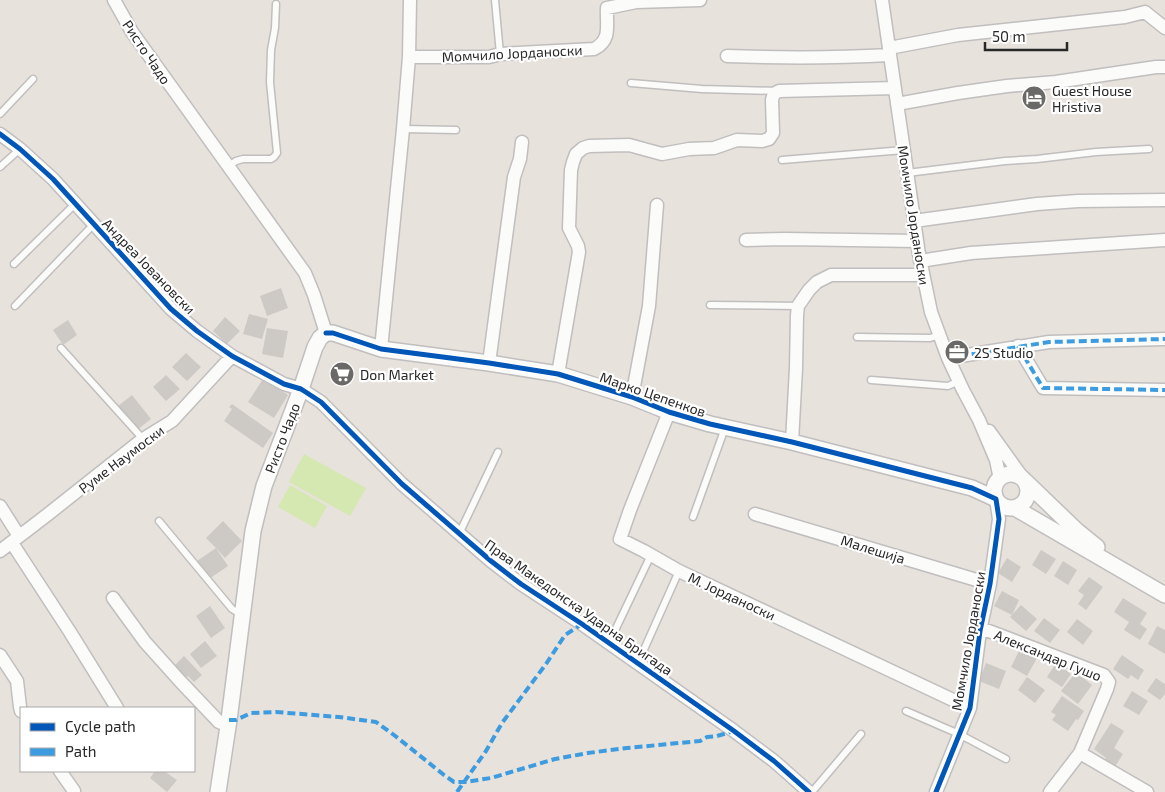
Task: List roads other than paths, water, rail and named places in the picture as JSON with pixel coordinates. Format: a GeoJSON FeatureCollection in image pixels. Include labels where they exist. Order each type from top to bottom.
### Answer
{"type":"FeatureCollection","features":[{"type":"Feature","properties":{"kind":"street","name":"Ристо Чадо"},"geometry":{"type":"LineString","coordinates":[[114,0],[132,32],[305,273],[326,333],[320,338],[315,347],[264,486],[253,530],[218,792]]}},
{"type":"Feature","properties":{"kind":"street"},"geometry":{"type":"LineString","coordinates":[[381,350],[409,57],[410,0]]}},
{"type":"Feature","properties":{"kind":"street","name":"Момчило Јорданоски"},"geometry":{"type":"LineString","coordinates":[[409,57],[489,57],[500,54],[594,49],[606,40],[607,4],[700,0]]}},
{"type":"Feature","properties":{"kind":"street","name":"Момчило Јорданоски"},"geometry":{"type":"LineString","coordinates":[[882,0],[920,261],[931,312],[958,381],[979,420]]}},
{"type":"Feature","properties":{"kind":"street"},"geometry":{"type":"LineString","coordinates":[[727,56],[852,57],[890,51],[958,35],[1125,17],[1145,12],[1165,28]]}},
{"type":"Feature","properties":{"kind":"street"},"geometry":{"type":"LineString","coordinates":[[897,104],[1008,86],[1056,82],[1165,67]]}},
{"type":"Feature","properties":{"kind":"street"},"geometry":{"type":"LineString","coordinates":[[558,374],[579,252],[569,228],[568,220],[571,170],[576,154],[583,148],[589,146],[629,145],[662,154],[689,149],[714,148],[737,140],[762,142],[769,139],[773,133],[773,96],[779,91],[895,88]]}},
{"type":"Feature","properties":{"kind":"street","name":"Андреа Јовановски"},"geometry":{"type":"LineString","coordinates":[[0,134],[20,149],[53,179],[171,309],[197,331],[232,356],[284,384],[301,389]]}},
{"type":"Feature","properties":{"kind":"street"},"geometry":{"type":"LineString","coordinates":[[489,363],[514,178],[520,159],[522,142]]}},
{"type":"Feature","properties":{"kind":"street"},"geometry":{"type":"LineString","coordinates":[[914,220],[1037,204],[1078,201],[1165,200]]}},
{"type":"Feature","properties":{"kind":"street"},"geometry":{"type":"LineString","coordinates":[[632,397],[649,306],[658,205]]}},
{"type":"Feature","properties":{"kind":"street"},"geometry":{"type":"LineString","coordinates":[[746,240],[917,241]]}},
{"type":"Feature","properties":{"kind":"street"},"geometry":{"type":"LineString","coordinates":[[920,261],[971,253],[1165,240]]}},
{"type":"Feature","properties":{"kind":"street"},"geometry":{"type":"LineString","coordinates":[[792,442],[798,306],[809,290],[817,282],[831,274],[923,276]]}},
{"type":"Feature","properties":{"kind":"street","name":"Марко Цепенков"},"geometry":{"type":"LineString","coordinates":[[326,333],[340,334],[381,350],[489,363],[558,374],[632,397],[669,412],[725,428],[792,442],[972,488],[996,499]]}},
{"type":"Feature","properties":{"kind":"street"},"geometry":{"type":"LineString","coordinates":[[948,358],[1049,342],[1165,339]]}},
{"type":"Feature","properties":{"kind":"street"},"geometry":{"type":"LineString","coordinates":[[1018,346],[1043,388],[1165,390]]}},
{"type":"Feature","properties":{"kind":"street","name":"Руме Наумоски"},"geometry":{"type":"LineString","coordinates":[[0,551],[48,516],[143,439],[172,421],[232,356]]}},
{"type":"Feature","properties":{"kind":"street","name":"Прва Македонска Ударна Бригада"},"geometry":{"type":"LineString","coordinates":[[301,389],[321,402],[402,484],[459,534],[521,584],[638,663],[774,761],[811,792]]}},
{"type":"Feature","properties":{"kind":"street","name":"М. Јорданоски"},"geometry":{"type":"LineString","coordinates":[[669,412],[620,539],[679,570],[970,708]]}},
{"type":"Feature","properties":{"kind":"street"},"geometry":{"type":"LineString","coordinates":[[979,420],[991,433],[1025,480],[1076,530],[1125,571]]}},
{"type":"Feature","properties":{"kind":"street"},"geometry":{"type":"LineString","coordinates":[[979,420],[996,460],[998,481],[994,494],[1008,512],[1125,571],[1165,595]]}},
{"type":"Feature","properties":{"kind":"street"},"geometry":{"type":"LineString","coordinates":[[972,488],[986,487],[1010,474],[1025,480],[1028,497],[1020,506],[1008,512]]}},
{"type":"Feature","properties":{"kind":"street"},"geometry":{"type":"LineString","coordinates":[[0,506],[16,540],[116,707]]}},
{"type":"Feature","properties":{"kind":"street","name":"Момчило Јорданоски"},"geometry":{"type":"LineString","coordinates":[[936,792],[970,708],[981,628],[1008,512]]}},
{"type":"Feature","properties":{"kind":"street","name":"Малешија"},"geometry":{"type":"LineString","coordinates":[[755,514],[990,584]]}},
{"type":"Feature","properties":{"kind":"street"},"geometry":{"type":"LineString","coordinates":[[113,598],[145,642],[180,681],[219,722],[228,726]]}},
{"type":"Feature","properties":{"kind":"street","name":"Александар Гушо"},"geometry":{"type":"LineString","coordinates":[[981,628],[1104,675],[1109,682],[1108,689],[1080,753]]}},
{"type":"Feature","properties":{"kind":"street"},"geometry":{"type":"LineString","coordinates":[[0,656],[17,682],[20,707]]}},
{"type":"Feature","properties":{"kind":"street"},"geometry":{"type":"LineString","coordinates":[[1050,792],[1080,753],[1147,792]]}},
{"type":"Feature","properties":{"kind":"street"},"geometry":{"type":"LineString","coordinates":[[61,772],[74,791]]}},
{"type":"Feature","properties":{"kind":"lane"},"geometry":{"type":"LineString","coordinates":[[495,0],[500,54]]}},
{"type":"Feature","properties":{"kind":"lane"},"geometry":{"type":"LineString","coordinates":[[229,166],[236,161],[270,159],[277,153],[270,82],[276,4]]}},
{"type":"Feature","properties":{"kind":"lane"},"geometry":{"type":"LineString","coordinates":[[0,114],[34,79]]}},
{"type":"Feature","properties":{"kind":"lane"},"geometry":{"type":"LineString","coordinates":[[631,83],[694,88],[779,91]]}},
{"type":"Feature","properties":{"kind":"lane"},"geometry":{"type":"LineString","coordinates":[[403,129],[456,130]]}},
{"type":"Feature","properties":{"kind":"lane"},"geometry":{"type":"LineString","coordinates":[[0,167],[20,149]]}},
{"type":"Feature","properties":{"kind":"lane"},"geometry":{"type":"LineString","coordinates":[[907,173],[1005,161],[1149,149]]}},
{"type":"Feature","properties":{"kind":"lane"},"geometry":{"type":"LineString","coordinates":[[782,160],[904,150]]}},
{"type":"Feature","properties":{"kind":"lane"},"geometry":{"type":"LineString","coordinates":[[14,264],[75,204]]}},
{"type":"Feature","properties":{"kind":"lane"},"geometry":{"type":"LineString","coordinates":[[15,306],[94,224]]}},
{"type":"Feature","properties":{"kind":"lane"},"geometry":{"type":"LineString","coordinates":[[710,305],[798,306]]}},
{"type":"Feature","properties":{"kind":"lane"},"geometry":{"type":"LineString","coordinates":[[857,337],[930,338],[940,335]]}},
{"type":"Feature","properties":{"kind":"lane"},"geometry":{"type":"LineString","coordinates":[[61,348],[143,439]]}},
{"type":"Feature","properties":{"kind":"lane"},"geometry":{"type":"LineString","coordinates":[[871,380],[948,386],[958,381]]}},
{"type":"Feature","properties":{"kind":"lane"},"geometry":{"type":"LineString","coordinates":[[693,517],[725,428]]}},
{"type":"Feature","properties":{"kind":"lane"},"geometry":{"type":"LineString","coordinates":[[459,534],[498,452]]}},
{"type":"Feature","properties":{"kind":"lane"},"geometry":{"type":"LineString","coordinates":[[159,521],[232,608],[243,615]]}},
{"type":"Feature","properties":{"kind":"lane"},"geometry":{"type":"LineString","coordinates":[[609,643],[651,554]]}},
{"type":"Feature","properties":{"kind":"lane"},"geometry":{"type":"LineString","coordinates":[[638,663],[679,570]]}},
{"type":"Feature","properties":{"kind":"lane"},"geometry":{"type":"LineString","coordinates":[[906,710],[959,734],[1006,759]]}},
{"type":"Feature","properties":{"kind":"lane"},"geometry":{"type":"LineString","coordinates":[[811,792],[861,734]]}},
{"type":"Feature","properties":{"kind":"place","name":"Guest House Hristiva"},"geometry":{"type":"Point","coordinates":[1034,98]}},
{"type":"Feature","properties":{"kind":"place","name":"2S Studio"},"geometry":{"type":"Point","coordinates":[957,352]}},
{"type":"Feature","properties":{"kind":"place","name":"Don Market"},"geometry":{"type":"Point","coordinates":[342,374]}}]}
